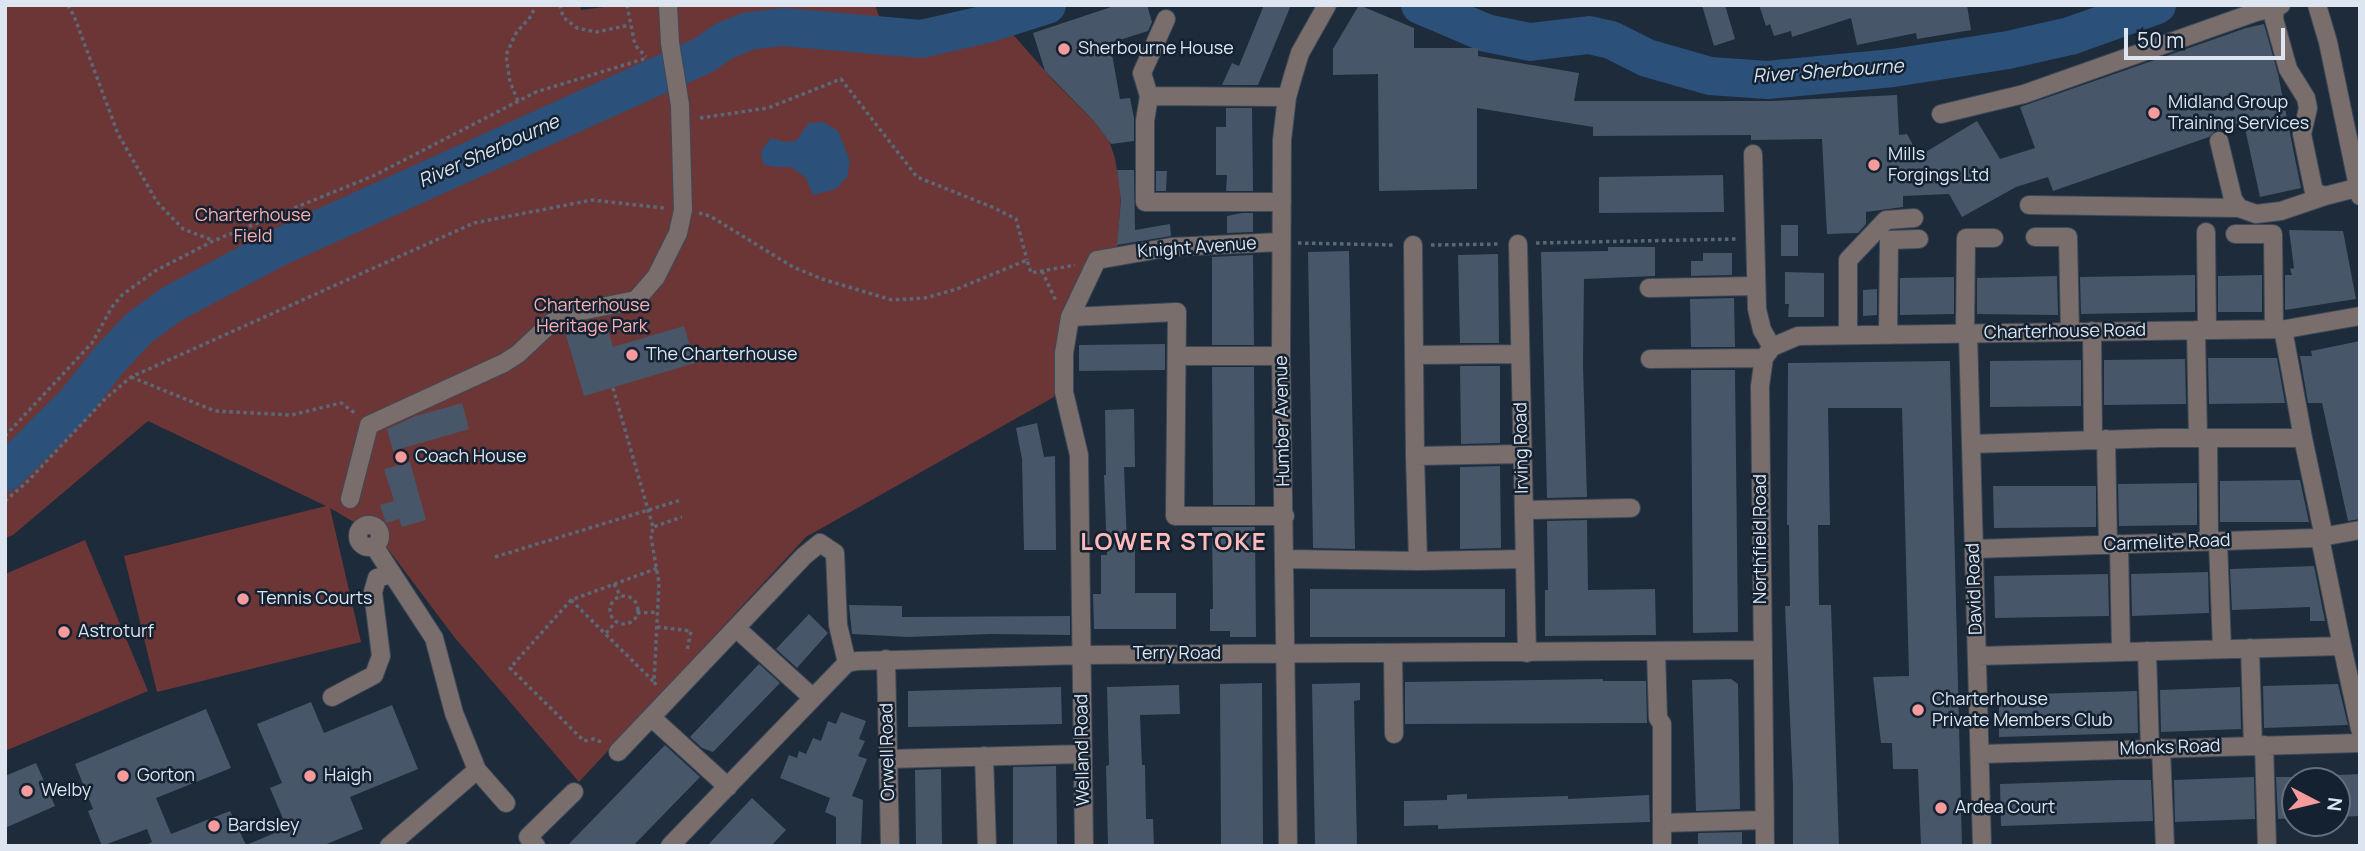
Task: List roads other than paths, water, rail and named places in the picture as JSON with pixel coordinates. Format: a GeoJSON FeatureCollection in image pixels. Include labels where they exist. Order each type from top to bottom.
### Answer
{"type":"FeatureCollection","features":[{"type":"Feature","properties":{"kind":"street"},"geometry":{"type":"LineString","coordinates":[[349,499],[369,425],[504,363],[551,323],[566,314],[636,300],[656,277],[678,233],[683,210],[680,112],[670,43],[668,5]]}},
{"type":"Feature","properties":{"kind":"street","name":"Humber Avenue"},"geometry":{"type":"LineString","coordinates":[[1288,846],[1281,356],[1282,141],[1287,97],[1300,53],[1327,5]]}},
{"type":"Feature","properties":{"kind":"street"},"geometry":{"type":"LineString","coordinates":[[2029,205],[2239,208],[2256,214],[2281,211],[2325,196],[2359,190],[2328,42],[2317,5]]}},
{"type":"Feature","properties":{"kind":"street"},"geometry":{"type":"LineString","coordinates":[[2278,7],[2274,19],[2288,69],[2306,98],[2308,108],[2302,134],[2311,184],[2314,192],[2325,196]]}},
{"type":"Feature","properties":{"kind":"street"},"geometry":{"type":"LineString","coordinates":[[1941,114],[2024,93],[2256,12],[2278,7]]}},
{"type":"Feature","properties":{"kind":"street"},"geometry":{"type":"LineString","coordinates":[[1167,19],[1142,73],[1149,96],[1145,121],[1145,202],[1282,202]]}},
{"type":"Feature","properties":{"kind":"street"},"geometry":{"type":"LineString","coordinates":[[1149,96],[1287,97]]}},
{"type":"Feature","properties":{"kind":"street"},"geometry":{"type":"LineString","coordinates":[[2220,141],[2232,199],[2239,208]]}},
{"type":"Feature","properties":{"kind":"street","name":"Northfield Road"},"geometry":{"type":"LineString","coordinates":[[1753,154],[1755,286],[1757,309],[1768,352],[1760,386],[1765,846]]}},
{"type":"Feature","properties":{"kind":"street"},"geometry":{"type":"LineString","coordinates":[[1848,335],[1848,260],[1886,220],[1914,218]]}},
{"type":"Feature","properties":{"kind":"street"},"geometry":{"type":"LineString","coordinates":[[2206,232],[2201,330],[2203,438],[2222,649]]}},
{"type":"Feature","properties":{"kind":"street"},"geometry":{"type":"LineString","coordinates":[[2235,234],[2273,234],[2279,329],[2360,729]]}},
{"type":"Feature","properties":{"kind":"street"},"geometry":{"type":"LineString","coordinates":[[2035,237],[2068,237],[2070,332]]}},
{"type":"Feature","properties":{"kind":"street","name":"David Road"},"geometry":{"type":"LineString","coordinates":[[1982,846],[1966,333],[1966,238],[1994,238]]}},
{"type":"Feature","properties":{"kind":"street"},"geometry":{"type":"LineString","coordinates":[[1888,335],[1889,240],[1919,239]]}},
{"type":"Feature","properties":{"kind":"street","name":"Knight Avenue"},"geometry":{"type":"LineString","coordinates":[[1070,317],[1097,260],[1171,247],[1282,242]]}},
{"type":"Feature","properties":{"kind":"street","name":"Irving Road"},"geometry":{"type":"LineString","coordinates":[[1518,244],[1527,653]]}},
{"type":"Feature","properties":{"kind":"street"},"geometry":{"type":"LineString","coordinates":[[1413,245],[1418,561]]}},
{"type":"Feature","properties":{"kind":"street"},"geometry":{"type":"LineString","coordinates":[[1649,288],[1755,286]]}},
{"type":"Feature","properties":{"kind":"street"},"geometry":{"type":"LineString","coordinates":[[1082,655],[1079,455],[1064,392],[1064,353],[1070,317],[1177,312],[1175,516],[1284,516]]}},
{"type":"Feature","properties":{"kind":"street","name":"Charterhouse Road"},"geometry":{"type":"LineString","coordinates":[[1650,359],[1768,352],[1798,336],[2279,329],[2360,316]]}},
{"type":"Feature","properties":{"kind":"street"},"geometry":{"type":"LineString","coordinates":[[2092,331],[2099,440],[2113,544],[2121,651]]}},
{"type":"Feature","properties":{"kind":"street"},"geometry":{"type":"LineString","coordinates":[[1414,355],[1520,354]]}},
{"type":"Feature","properties":{"kind":"street"},"geometry":{"type":"LineString","coordinates":[[1177,356],[1281,356]]}},
{"type":"Feature","properties":{"kind":"street"},"geometry":{"type":"LineString","coordinates":[[1971,444],[2303,438]]}},
{"type":"Feature","properties":{"kind":"street"},"geometry":{"type":"LineString","coordinates":[[1415,456],[1522,454]]}},
{"type":"Feature","properties":{"kind":"street"},"geometry":{"type":"LineString","coordinates":[[1524,510],[1631,508]]}},
{"type":"Feature","properties":{"kind":"street","name":"Carmelite Road"},"geometry":{"type":"LineString","coordinates":[[1974,549],[2322,537],[2360,530]]}},
{"type":"Feature","properties":{"kind":"street"},"geometry":{"type":"LineString","coordinates":[[611,747],[651,717],[804,556],[820,543],[835,553],[838,625],[846,663],[670,846]]}},
{"type":"Feature","properties":{"kind":"street"},"geometry":{"type":"LineString","coordinates":[[374,546],[434,638],[454,713],[477,770],[506,803]]}},
{"type":"Feature","properties":{"kind":"street"},"geometry":{"type":"LineString","coordinates":[[1285,559],[1525,559]]}},
{"type":"Feature","properties":{"kind":"street"},"geometry":{"type":"LineString","coordinates":[[332,696],[374,675],[381,656],[373,592],[377,578],[391,574]]}},
{"type":"Feature","properties":{"kind":"street"},"geometry":{"type":"LineString","coordinates":[[736,628],[813,698]]}},
{"type":"Feature","properties":{"kind":"street"},"geometry":{"type":"LineString","coordinates":[[1978,656],[2342,646]]}},
{"type":"Feature","properties":{"kind":"street"},"geometry":{"type":"LineString","coordinates":[[2250,648],[2267,846]]}},
{"type":"Feature","properties":{"kind":"street","name":"Terry Road"},"geometry":{"type":"LineString","coordinates":[[846,663],[886,659],[1082,655],[1762,650]]}},
{"type":"Feature","properties":{"kind":"street"},"geometry":{"type":"LineString","coordinates":[[2147,650],[2165,846]]}},
{"type":"Feature","properties":{"kind":"street"},"geometry":{"type":"LineString","coordinates":[[1657,651],[1658,718],[1662,724],[1662,846]]}},
{"type":"Feature","properties":{"kind":"street"},"geometry":{"type":"LineString","coordinates":[[1393,654],[1394,734]]}},
{"type":"Feature","properties":{"kind":"street","name":"Welland Road"},"geometry":{"type":"LineString","coordinates":[[1082,655],[1084,846]]}},
{"type":"Feature","properties":{"kind":"street","name":"Orwell Road"},"geometry":{"type":"LineString","coordinates":[[886,659],[890,846]]}},
{"type":"Feature","properties":{"kind":"street"},"geometry":{"type":"LineString","coordinates":[[651,717],[727,786]]}},
{"type":"Feature","properties":{"kind":"street","name":"Monks Road"},"geometry":{"type":"LineString","coordinates":[[1981,754],[2360,743]]}},
{"type":"Feature","properties":{"kind":"street"},"geometry":{"type":"LineString","coordinates":[[888,759],[1083,754]]}},
{"type":"Feature","properties":{"kind":"street"},"geometry":{"type":"LineString","coordinates":[[984,756],[987,846]]}},
{"type":"Feature","properties":{"kind":"street"},"geometry":{"type":"LineString","coordinates":[[389,846],[477,770]]}},
{"type":"Feature","properties":{"kind":"street"},"geometry":{"type":"LineString","coordinates":[[536,846],[528,837],[574,792]]}},
{"type":"Feature","properties":{"kind":"street"},"geometry":{"type":"LineString","coordinates":[[1662,822],[1764,820]]}},
{"type":"Feature","properties":{"kind":"water"},"geometry":{"type":"Polygon","coordinates":[[[823,122],[838,131],[850,161],[847,177],[836,189],[813,195],[806,178],[791,167],[763,164],[761,151],[771,138],[785,142],[796,141],[809,123],[823,122]]]}},
{"type":"Feature","properties":{"kind":"waterway","name":"River Sherbourne"},"geometry":{"type":"LineString","coordinates":[[5,473],[75,403],[139,328],[172,304],[277,248],[704,55],[724,41],[749,31],[783,27],[921,39],[987,24],[1047,5]]}},
{"type":"Feature","properties":{"kind":"waterway","name":"River Sherbourne"},"geometry":{"type":"LineString","coordinates":[[1420,5],[1486,33],[1530,42],[1589,35],[1611,40],[1647,58],[1710,76],[1767,80],[1893,68],[2008,50],[2070,36],[2157,5]]}},
{"type":"Feature","properties":{"kind":"place","name":"Sherbourne House"},"geometry":{"type":"Point","coordinates":[1064,49]}},
{"type":"Feature","properties":{"kind":"place","name":"Midland Group Training Services"},"geometry":{"type":"Point","coordinates":[2154,113]}},
{"type":"Feature","properties":{"kind":"place","name":"Mills Forgings Ltd"},"geometry":{"type":"Point","coordinates":[1874,165]}},
{"type":"Feature","properties":{"kind":"place","name":"The Charterhouse"},"geometry":{"type":"Point","coordinates":[632,355]}},
{"type":"Feature","properties":{"kind":"place","name":"Coach House"},"geometry":{"type":"Point","coordinates":[401,457]}},
{"type":"Feature","properties":{"kind":"place","name":"Tennis Courts"},"geometry":{"type":"Point","coordinates":[243,599]}},
{"type":"Feature","properties":{"kind":"place","name":"Astroturf"},"geometry":{"type":"Point","coordinates":[64,632]}},
{"type":"Feature","properties":{"kind":"place","name":"Charterhouse Private Members Club"},"geometry":{"type":"Point","coordinates":[1918,710]}},
{"type":"Feature","properties":{"kind":"place","name":"Gorton"},"geometry":{"type":"Point","coordinates":[123,776]}},
{"type":"Feature","properties":{"kind":"place","name":"Haigh"},"geometry":{"type":"Point","coordinates":[310,776]}},
{"type":"Feature","properties":{"kind":"place","name":"Welby"},"geometry":{"type":"Point","coordinates":[27,791]}},
{"type":"Feature","properties":{"kind":"place","name":"Ardea Court"},"geometry":{"type":"Point","coordinates":[1941,808]}},
{"type":"Feature","properties":{"kind":"place","name":"Bardsley"},"geometry":{"type":"Point","coordinates":[214,826]}},
{"type":"Feature","properties":{"kind":"district","name":"LOWER STOKE"},"geometry":{"type":"Point","coordinates":[1174,543]}},
{"type":"Feature","properties":{"kind":"park label","name":"Charterhouse Field"},"geometry":{"type":"Point","coordinates":[253,226]}},
{"type":"Feature","properties":{"kind":"park label","name":"Charterhouse Heritage Park"},"geometry":{"type":"Point","coordinates":[592,316]}}]}
